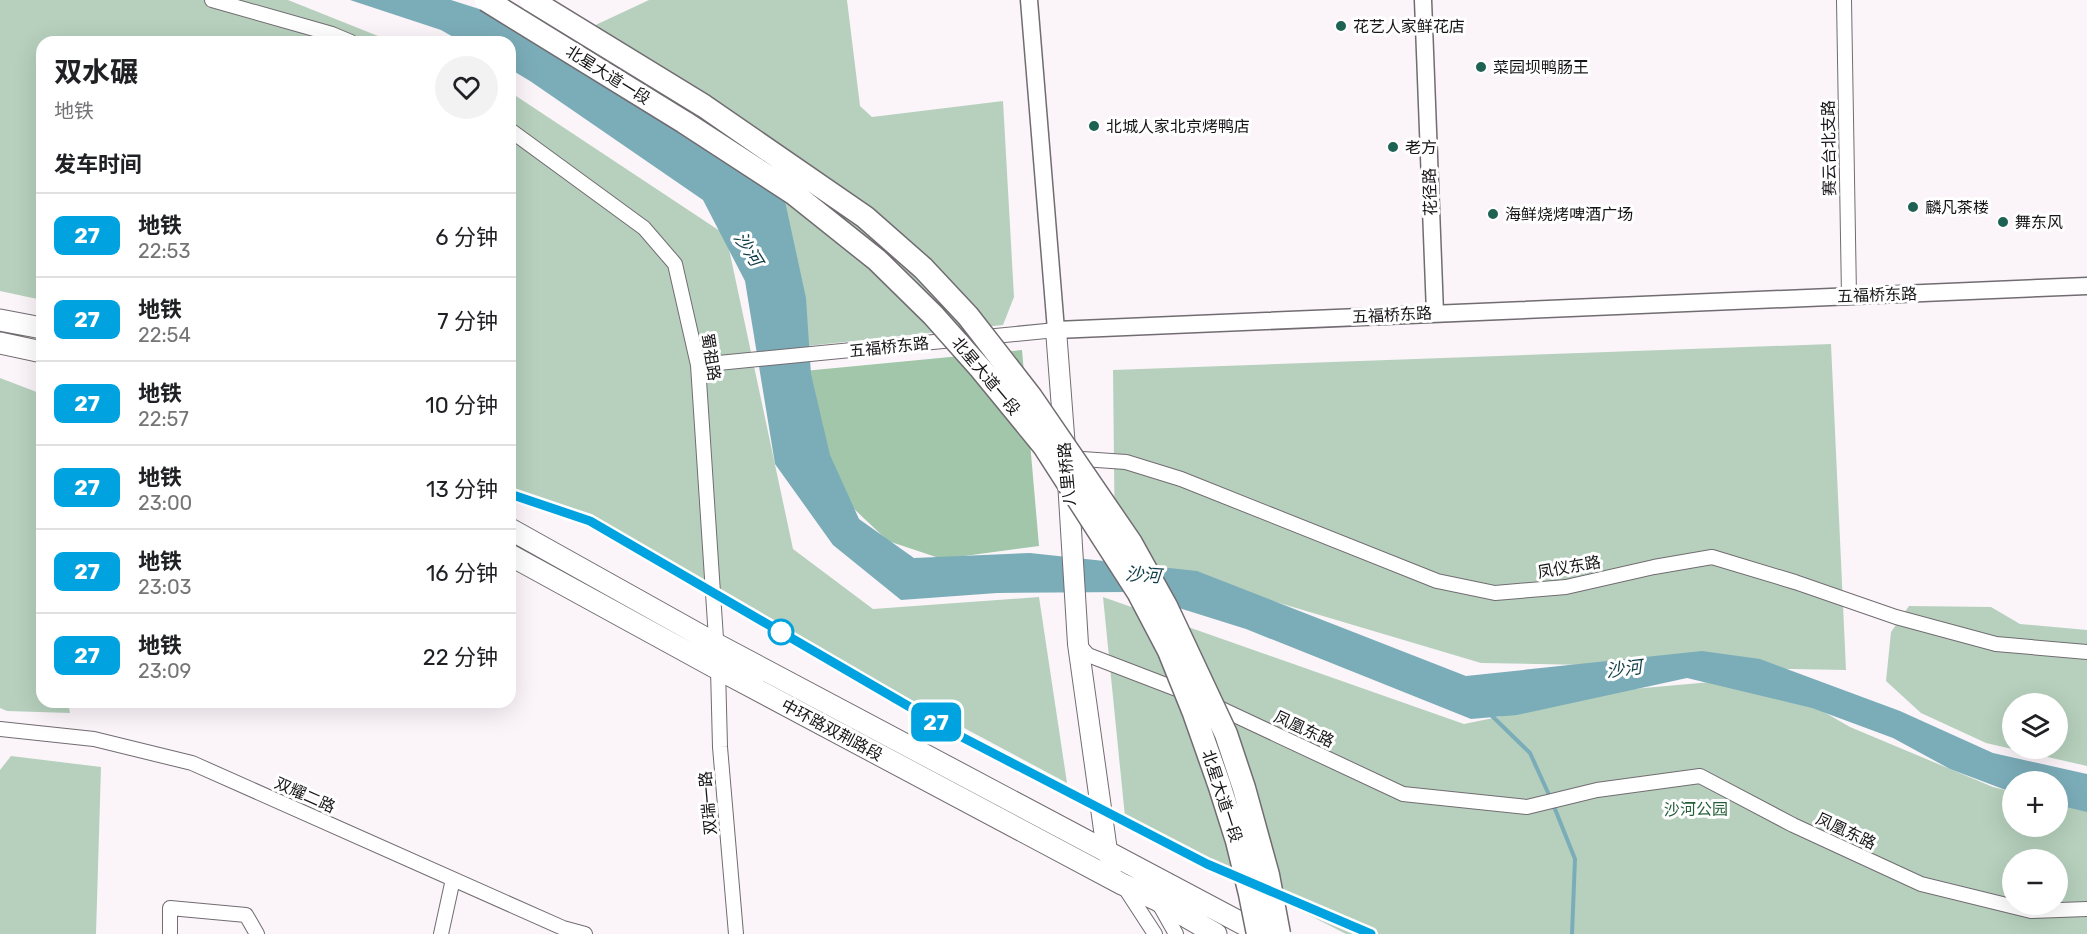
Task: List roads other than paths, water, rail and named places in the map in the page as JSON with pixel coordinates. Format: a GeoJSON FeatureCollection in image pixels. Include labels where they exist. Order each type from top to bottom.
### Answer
{"type":"FeatureCollection","features":[{"type":"Feature","properties":{"kind":"highway","name":"北星大道一段"},"geometry":{"type":"LineString","coordinates":[[486,0],[684,122],[793,193],[877,260],[933,315],[981,369],[1044,446],[1138,592],[1169,651],[1222,793],[1260,934]]}},
{"type":"Feature","properties":{"kind":"highway","name":"北星大道一段"},"geometry":{"type":"LineString","coordinates":[[531,0],[704,106],[865,217],[923,268],[968,316],[1031,397],[1124,533],[1167,606],[1226,734],[1241,777],[1268,875],[1280,934]]}},
{"type":"Feature","properties":{"kind":"main road"},"geometry":{"type":"LineString","coordinates":[[0,320],[36,327]]}},
{"type":"Feature","properties":{"kind":"main road","name":"八里桥路"},"geometry":{"type":"LineString","coordinates":[[1056,330],[1078,644],[1107,851],[1122,884]]}},
{"type":"Feature","properties":{"kind":"main road"},"geometry":{"type":"LineString","coordinates":[[2,345],[36,351]]}},
{"type":"Feature","properties":{"kind":"main road","name":"中环路双荆路段"},"geometry":{"type":"LineString","coordinates":[[516,532],[716,644],[1260,934]]}},
{"type":"Feature","properties":{"kind":"main road","name":"中环路双荆路段"},"geometry":{"type":"LineString","coordinates":[[516,558],[718,669],[1122,884],[1157,900],[1216,934]]}},
{"type":"Feature","properties":{"kind":"street"},"geometry":{"type":"LineString","coordinates":[[212,0],[337,36]]}},
{"type":"Feature","properties":{"kind":"street","name":"八里桥路"},"geometry":{"type":"LineString","coordinates":[[1029,0],[1056,330]]}},
{"type":"Feature","properties":{"kind":"street","name":"花径路"},"geometry":{"type":"LineString","coordinates":[[1423,0],[1435,313]]}},
{"type":"Feature","properties":{"kind":"street","name":"赛云台北支路"},"geometry":{"type":"LineString","coordinates":[[1844,0],[1849,296]]}},
{"type":"Feature","properties":{"kind":"street","name":"蜀祖路"},"geometry":{"type":"LineString","coordinates":[[516,134],[644,228],[675,264],[698,365],[718,669]]}},
{"type":"Feature","properties":{"kind":"street","name":"五福桥东路"},"geometry":{"type":"LineString","coordinates":[[698,365],[1056,330],[2087,286]]}},
{"type":"Feature","properties":{"kind":"street","name":"凤仪东路"},"geometry":{"type":"LineString","coordinates":[[1066,458],[1126,462],[1181,479],[1437,580],[1495,593],[1566,587],[1654,567],[1712,557],[1795,582],[1896,617],[1996,644],[2087,652]]}},
{"type":"Feature","properties":{"kind":"street","name":"凤凰东路"},"geometry":{"type":"LineString","coordinates":[[1078,644],[1088,655],[1181,690],[1403,794],[1527,807],[1598,790],[1700,776],[1793,825],[1921,884],[2031,911],[2087,909]]}},
{"type":"Feature","properties":{"kind":"street","name":"双瑞一路"},"geometry":{"type":"LineString","coordinates":[[718,669],[720,747],[736,934]]}},
{"type":"Feature","properties":{"kind":"street","name":"双耀二路"},"geometry":{"type":"LineString","coordinates":[[0,729],[94,739],[192,764],[562,928],[585,934]]}},
{"type":"Feature","properties":{"kind":"street"},"geometry":{"type":"LineString","coordinates":[[441,934],[453,879]]}},
{"type":"Feature","properties":{"kind":"street","name":"八里桥路"},"geometry":{"type":"LineString","coordinates":[[1122,884],[1155,934]]}},
{"type":"Feature","properties":{"kind":"street"},"geometry":{"type":"LineString","coordinates":[[1157,900],[1176,934]]}},
{"type":"Feature","properties":{"kind":"street"},"geometry":{"type":"LineString","coordinates":[[170,934],[170,908],[246,915],[257,934]]}},
{"type":"Feature","properties":{"kind":"water","name":"沙河"},"geometry":{"type":"Polygon","coordinates":[[[350,0],[451,0],[561,35],[780,178],[806,298],[811,374],[830,455],[859,519],[914,558],[1030,553],[1197,571],[1466,676],[1702,651],[1760,659],[1900,711],[2002,755],[2002,759],[2020,759],[2087,774],[2087,812],[2068,807],[2068,771],[2002,771],[2002,789],[1950,769],[1893,738],[1812,708],[1687,678],[1517,715],[1471,719],[1246,629],[1128,592],[997,593],[901,600],[833,545],[775,464],[745,281],[703,200],[516,73],[516,36],[452,36],[441,30],[350,0]]]}},
{"type":"Feature","properties":{"kind":"waterway"},"geometry":{"type":"LineString","coordinates":[[1491,715],[1530,753],[1550,797]]}},
{"type":"Feature","properties":{"kind":"waterway"},"geometry":{"type":"LineString","coordinates":[[1553,804],[1575,859],[1572,934]]}},
{"type":"Feature","properties":{"kind":"metro line","name":"27"},"geometry":{"type":"LineString","coordinates":[[516,496],[590,521],[958,735],[1207,864],[1371,934]]}},
{"type":"Feature","properties":{"kind":"place","name":"花艺人家鲜花店"},"geometry":{"type":"Point","coordinates":[1341,26]}},
{"type":"Feature","properties":{"kind":"place","name":"菜园坝鸭肠王"},"geometry":{"type":"Point","coordinates":[1481,67]}},
{"type":"Feature","properties":{"kind":"place","name":"北城人家北京烤鸭店"},"geometry":{"type":"Point","coordinates":[1094,126]}},
{"type":"Feature","properties":{"kind":"place","name":"老方"},"geometry":{"type":"Point","coordinates":[1393,147]}},
{"type":"Feature","properties":{"kind":"place","name":"麟凡茶楼"},"geometry":{"type":"Point","coordinates":[1913,207]}},
{"type":"Feature","properties":{"kind":"place","name":"海鲜烧烤啤酒广场"},"geometry":{"type":"Point","coordinates":[1493,214]}},
{"type":"Feature","properties":{"kind":"place","name":"舞东风"},"geometry":{"type":"Point","coordinates":[2003,222]}},
{"type":"Feature","properties":{"kind":"park label","name":"沙河公园"},"geometry":{"type":"Point","coordinates":[1696,809]}}]}
